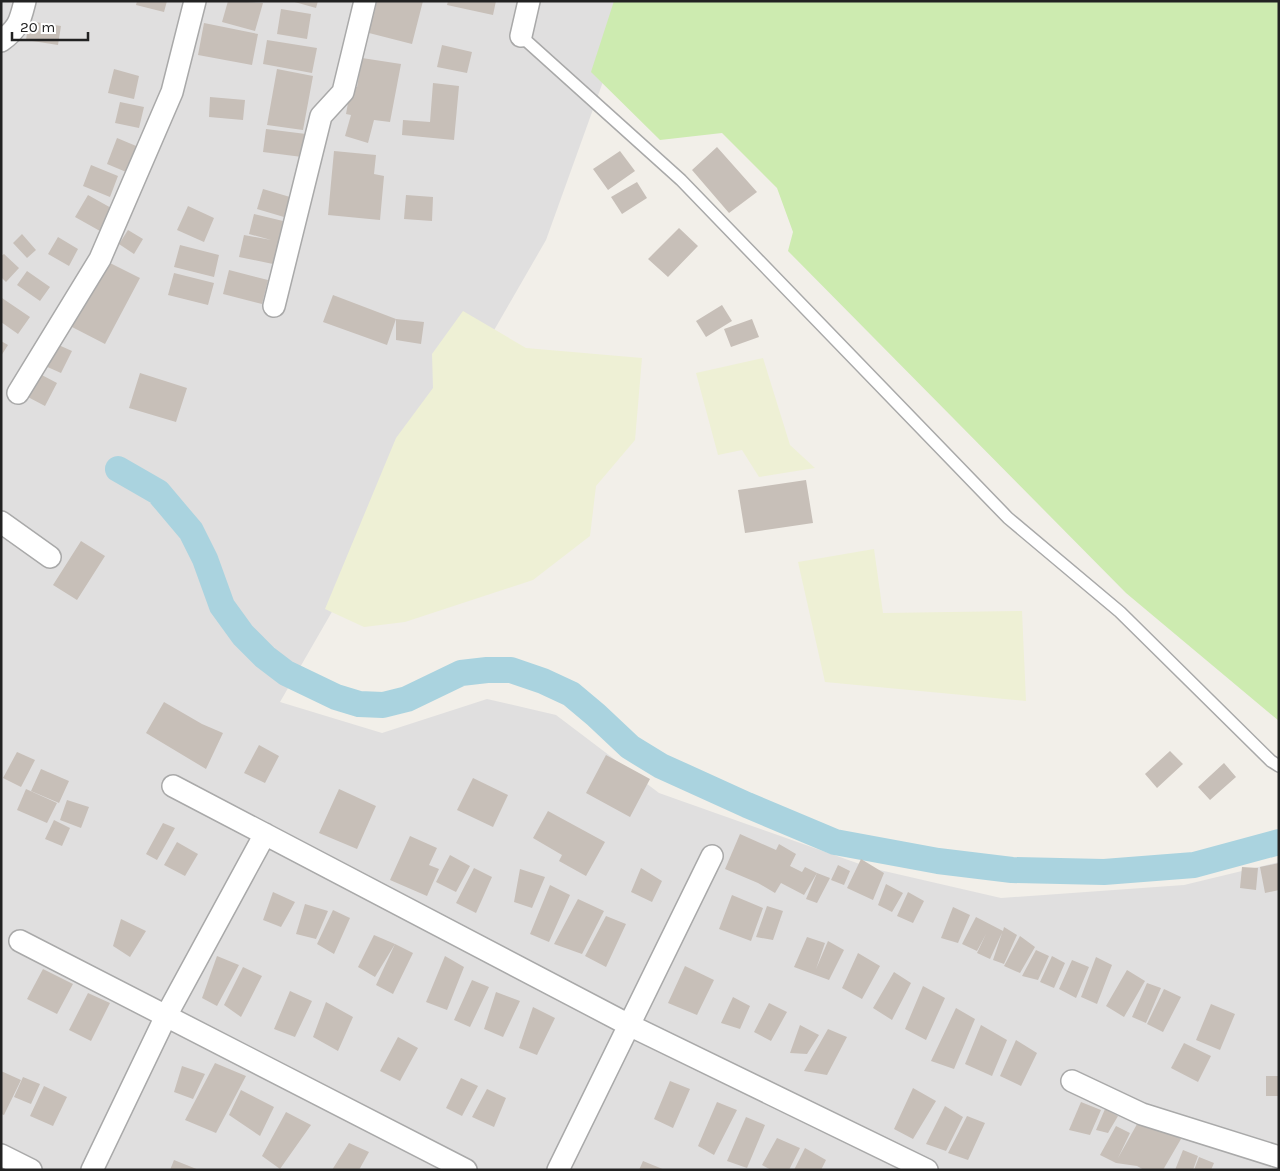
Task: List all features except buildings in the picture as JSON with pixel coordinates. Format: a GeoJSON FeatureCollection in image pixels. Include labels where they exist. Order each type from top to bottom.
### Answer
{"type":"FeatureCollection","features":[{"type":"Feature","properties":{"kind":"street"},"geometry":{"type":"LineString","coordinates":[[1,40],[11,34],[19,25],[25,1]]}},
{"type":"Feature","properties":{"kind":"street"},"geometry":{"type":"LineString","coordinates":[[18,393],[100,260],[172,92],[195,1]]}},
{"type":"Feature","properties":{"kind":"street"},"geometry":{"type":"LineString","coordinates":[[274,306],[321,116],[343,92],[365,1]]}},
{"type":"Feature","properties":{"kind":"street"},"geometry":{"type":"LineString","coordinates":[[521,36],[529,1]]}},
{"type":"Feature","properties":{"kind":"street"},"geometry":{"type":"LineString","coordinates":[[1,522],[50,557]]}},
{"type":"Feature","properties":{"kind":"street"},"geometry":{"type":"LineString","coordinates":[[173,786],[628,1025],[927,1170]]}},
{"type":"Feature","properties":{"kind":"street"},"geometry":{"type":"LineString","coordinates":[[92,1170],[166,1016],[265,834]]}},
{"type":"Feature","properties":{"kind":"street"},"geometry":{"type":"LineString","coordinates":[[558,1170],[712,856]]}},
{"type":"Feature","properties":{"kind":"street"},"geometry":{"type":"LineString","coordinates":[[20,941],[466,1170]]}},
{"type":"Feature","properties":{"kind":"street"},"geometry":{"type":"LineString","coordinates":[[1072,1082],[1142,1114],[1279,1157]]}},
{"type":"Feature","properties":{"kind":"street"},"geometry":{"type":"LineString","coordinates":[[1,1155],[31,1170]]}},
{"type":"Feature","properties":{"kind":"lane"},"geometry":{"type":"LineString","coordinates":[[521,36],[681,180],[1008,518],[1120,612],[1279,766]]}},
{"type":"Feature","properties":{"kind":"shaded area"},"geometry":{"type":"Polygon","coordinates":[[[1,1],[632,1],[546,240],[280,702],[382,733],[487,699],[556,715],[659,793],[871,868],[1001,898],[1184,885],[1279,862],[1279,1170],[1,1170],[1,1]]]}},
{"type":"Feature","properties":{"kind":"green space"},"geometry":{"type":"Polygon","coordinates":[[[614,1],[1279,1],[1279,721],[1126,593],[788,251],[793,232],[777,188],[722,133],[660,140],[591,72],[614,1]]]}},
{"type":"Feature","properties":{"kind":"green space"},"geometry":{"type":"Polygon","coordinates":[[[463,311],[526,348],[642,358],[635,440],[596,486],[590,536],[533,580],[405,622],[364,627],[325,609],[396,438],[433,388],[432,354],[463,311]]]}},
{"type":"Feature","properties":{"kind":"green space"},"geometry":{"type":"Polygon","coordinates":[[[763,358],[790,445],[815,468],[759,477],[742,450],[718,455],[696,373],[763,358]]]}},
{"type":"Feature","properties":{"kind":"green space"},"geometry":{"type":"Polygon","coordinates":[[[874,549],[883,613],[1022,611],[1026,701],[825,682],[798,562],[874,549]]]}},
{"type":"Feature","properties":{"kind":"waterway"},"geometry":{"type":"LineString","coordinates":[[118,469],[158,492],[191,531],[205,559],[222,606],[243,635],[265,657],[286,673],[336,697],[359,704],[383,705],[407,699],[461,673],[511,670],[543,681],[571,694],[630,747],[661,766],[747,805],[835,842],[938,861],[1012,870],[1104,872],[1194,865],[1279,842]]}}]}
